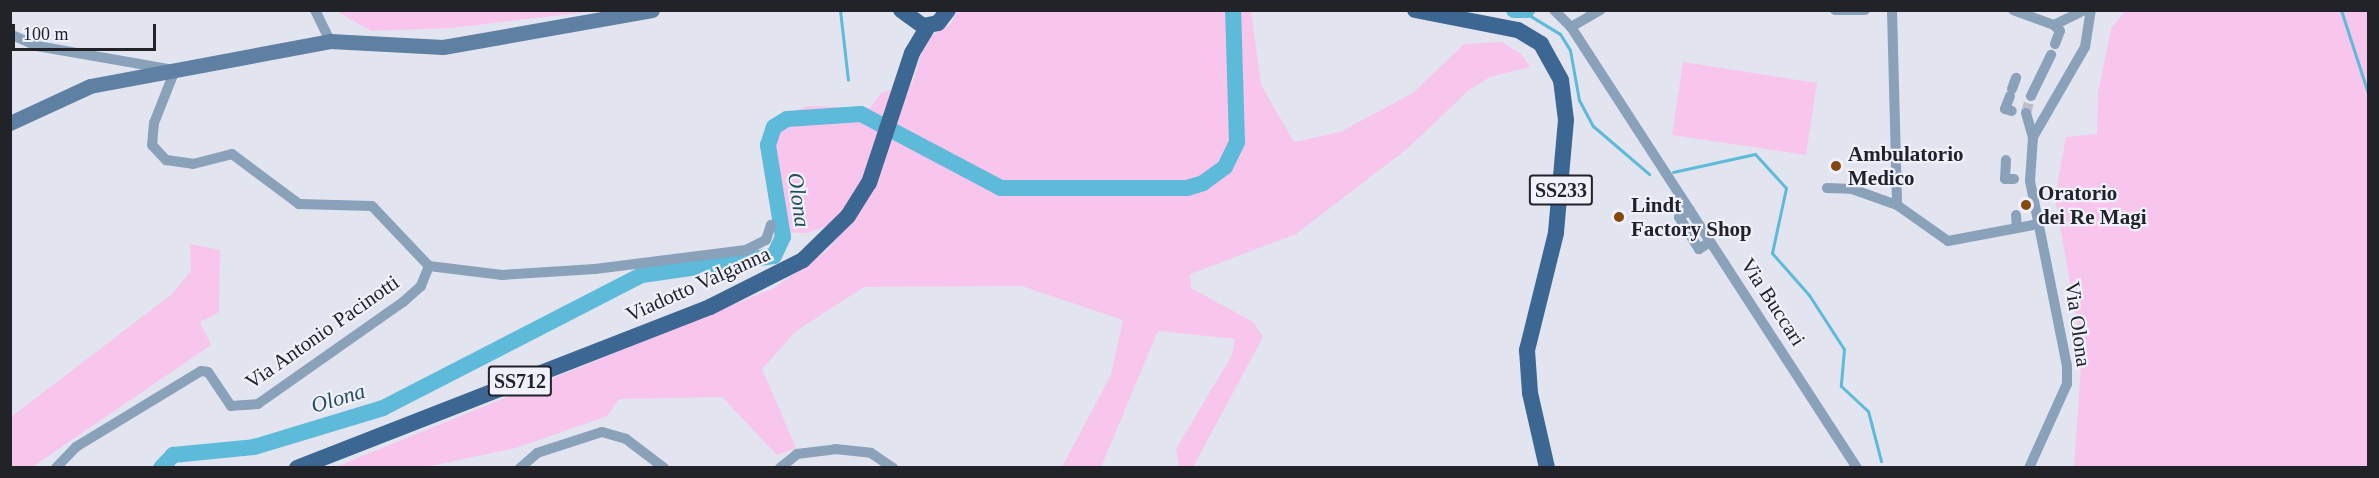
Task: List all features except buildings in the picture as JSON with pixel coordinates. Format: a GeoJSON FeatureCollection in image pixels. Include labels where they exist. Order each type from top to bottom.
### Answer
{"type":"FeatureCollection","features":[{"type":"Feature","properties":{"kind":"main road"},"geometry":{"type":"LineString","coordinates":[[10,123],[90,86],[330,41],[443,47],[652,10]]}},
{"type":"Feature","properties":{"kind":"main road"},"geometry":{"type":"LineString","coordinates":[[905,16],[928,26],[948,10]]}},
{"type":"Feature","properties":{"kind":"main road","name":"SS233"},"geometry":{"type":"LineString","coordinates":[[1415,10],[1518,30],[1541,44],[1561,80],[1566,120],[1556,233],[1527,350],[1530,393],[1546,468]]}},
{"type":"Feature","properties":{"kind":"main road","name":"SS712"},"geometry":{"type":"LineString","coordinates":[[905,16],[912,53]]}},
{"type":"Feature","properties":{"kind":"main road","name":"SS712"},"geometry":{"type":"LineString","coordinates":[[912,53],[928,26]]}},
{"type":"Feature","properties":{"kind":"main road","name":"Viadotto Valganna"},"geometry":{"type":"LineString","coordinates":[[297,468],[620,342],[764,282],[825,241],[854,208],[875,170],[912,53]]}},
{"type":"Feature","properties":{"kind":"street"},"geometry":{"type":"LineString","coordinates":[[315,10],[330,41]]}},
{"type":"Feature","properties":{"kind":"street","name":"Via Buccari"},"geometry":{"type":"LineString","coordinates":[[1554,10],[1571,27],[1857,468]]}},
{"type":"Feature","properties":{"kind":"street"},"geometry":{"type":"LineString","coordinates":[[1571,27],[1600,10]]}},
{"type":"Feature","properties":{"kind":"street"},"geometry":{"type":"LineString","coordinates":[[1835,10],[1865,10]]}},
{"type":"Feature","properties":{"kind":"street"},"geometry":{"type":"LineString","coordinates":[[1892,10],[1897,205]]}},
{"type":"Feature","properties":{"kind":"street"},"geometry":{"type":"LineString","coordinates":[[2013,10],[2054,25],[2060,31],[2031,96]]}},
{"type":"Feature","properties":{"kind":"street"},"geometry":{"type":"LineString","coordinates":[[2054,25],[2085,10]]}},
{"type":"Feature","properties":{"kind":"street","name":"Via Olona"},"geometry":{"type":"LineString","coordinates":[[2029,468],[2067,384],[2057,297],[2039,224],[2022,180],[2033,137],[2085,47],[2091,10]]}},
{"type":"Feature","properties":{"kind":"street"},"geometry":{"type":"LineString","coordinates":[[10,34],[37,46],[175,70],[154,123],[153,145],[166,160],[193,164],[232,154],[299,204],[372,206],[429,266],[502,275],[595,269],[746,250],[766,240],[771,225]]}},
{"type":"Feature","properties":{"kind":"street"},"geometry":{"type":"LineString","coordinates":[[2006,113],[2016,78]]}},
{"type":"Feature","properties":{"kind":"street"},"geometry":{"type":"LineString","coordinates":[[2025,114],[2033,137]]}},
{"type":"Feature","properties":{"kind":"street","name":"Via Olona"},"geometry":{"type":"LineString","coordinates":[[2006,160],[2005,178],[2022,180]]}},
{"type":"Feature","properties":{"kind":"street"},"geometry":{"type":"LineString","coordinates":[[1827,188],[1852,189],[1897,205],[1948,241],[2039,224]]}},
{"type":"Feature","properties":{"kind":"street"},"geometry":{"type":"LineString","coordinates":[[2016,215],[2018,228]]}},
{"type":"Feature","properties":{"kind":"street","name":"Via Antonio Pacinotti"},"geometry":{"type":"LineString","coordinates":[[56,468],[76,447],[201,371],[208,372],[231,406],[258,404],[403,302],[421,286],[429,266]]}},
{"type":"Feature","properties":{"kind":"street"},"geometry":{"type":"LineString","coordinates":[[520,468],[537,453],[582,435],[609,433],[664,468]]}},
{"type":"Feature","properties":{"kind":"street"},"geometry":{"type":"LineString","coordinates":[[780,468],[797,453],[835,449],[871,453],[893,468]]}},
{"type":"Feature","properties":{"kind":"shaded area"},"geometry":{"type":"Polygon","coordinates":[[[336,11],[596,11],[451,28],[371,31],[336,11]]]}},
{"type":"Feature","properties":{"kind":"shaded area"},"geometry":{"type":"Polygon","coordinates":[[[957,11],[1251,11],[1261,85],[1294,142],[1340,132],[1413,93],[1464,44],[1502,42],[1521,54],[1530,67],[1490,77],[1469,90],[1408,148],[1296,234],[1190,274],[1191,288],[1253,322],[1263,337],[1193,467],[1179,467],[1176,449],[1232,355],[1235,339],[1158,331],[1101,467],[1062,467],[1111,375],[1123,320],[1022,286],[864,287],[796,331],[762,369],[796,448],[777,455],[722,397],[619,399],[607,416],[516,448],[426,467],[333,468],[774,288],[825,252],[855,217],[807,233],[773,232],[765,156],[770,120],[808,106],[870,108],[881,93],[912,84],[926,39],[951,24],[957,11]]]}},
{"type":"Feature","properties":{"kind":"shaded area"},"geometry":{"type":"Polygon","coordinates":[[[2125,11],[2368,11],[2368,467],[2074,467],[2082,352],[2055,197],[2066,137],[2097,134],[2098,93],[2111,29],[2125,11]]]}},
{"type":"Feature","properties":{"kind":"shaded area"},"geometry":{"type":"Polygon","coordinates":[[[1683,62],[1817,83],[1806,155],[1672,135],[1683,62]]]}},
{"type":"Feature","properties":{"kind":"shaded area"},"geometry":{"type":"Polygon","coordinates":[[[190,244],[220,250],[219,312],[200,322],[211,345],[32,467],[11,467],[11,417],[172,294],[191,271],[190,244]]]}},
{"type":"Feature","properties":{"kind":"waterway"},"geometry":{"type":"LineString","coordinates":[[840,10],[848,80]]}},
{"type":"Feature","properties":{"kind":"waterway","name":"Olona"},"geometry":{"type":"LineString","coordinates":[[161,468],[173,455],[254,447],[383,408],[642,275],[774,256],[783,237],[768,145],[774,127],[787,119],[861,114],[1001,188],[1187,188],[1203,183],[1225,167],[1237,142],[1233,10]]}},
{"type":"Feature","properties":{"kind":"waterway","name":"Olona"},"geometry":{"type":"LineString","coordinates":[[1514,10],[1527,10]]}},
{"type":"Feature","properties":{"kind":"waterway"},"geometry":{"type":"LineString","coordinates":[[2341,10],[2368,93]]}},
{"type":"Feature","properties":{"kind":"waterway"},"geometry":{"type":"LineString","coordinates":[[1524,12],[1560,34],[1570,50],[1579,100],[1593,126],[1649,174]]}},
{"type":"Feature","properties":{"kind":"waterway"},"geometry":{"type":"LineString","coordinates":[[1673,172],[1755,154],[1786,188],[1772,253],[1809,295],[1844,349],[1841,386],[1868,411],[1881,461]]}},
{"type":"Feature","properties":{"kind":"tunnel"},"geometry":{"type":"LineString","coordinates":[[2026,113],[2031,96]]}},
{"type":"Feature","properties":{"kind":"place","name":"Ambulatorio Medico"},"geometry":{"type":"Point","coordinates":[1836,166]}},
{"type":"Feature","properties":{"kind":"place","name":"Oratorio dei Re Magi"},"geometry":{"type":"Point","coordinates":[2026,205]}},
{"type":"Feature","properties":{"kind":"place","name":"Lindt Factory Shop"},"geometry":{"type":"Point","coordinates":[1619,217]}}]}
